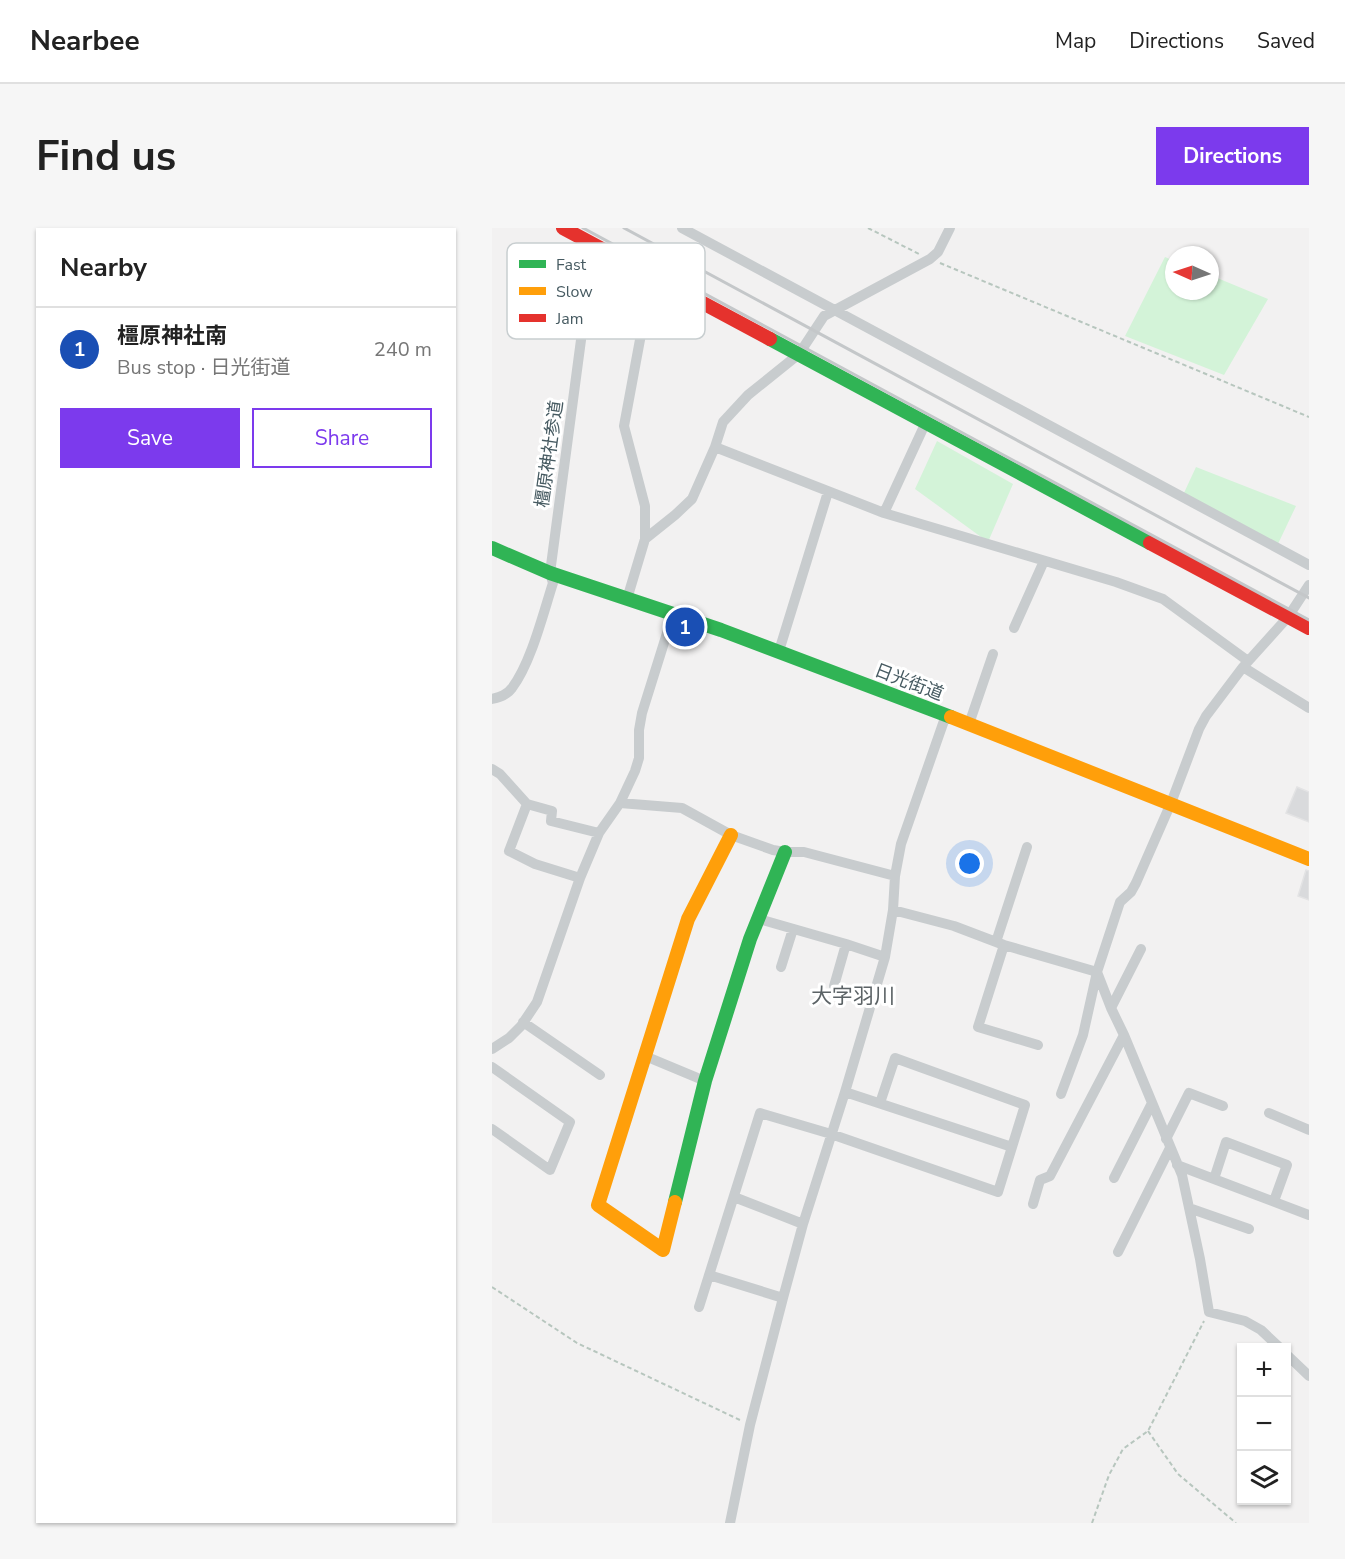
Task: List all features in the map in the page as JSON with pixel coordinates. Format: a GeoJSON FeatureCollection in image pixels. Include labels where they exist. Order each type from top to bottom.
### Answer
{"type":"FeatureCollection","features":[{"type":"Feature","properties":{"kind":"main road"},"geometry":{"type":"LineString","coordinates":[[563,228],[591,243]]}},
{"type":"Feature","properties":{"kind":"main road"},"geometry":{"type":"LineString","coordinates":[[705,304],[1309,628]]}},
{"type":"Feature","properties":{"kind":"main road","name":"日光街道"},"geometry":{"type":"LineString","coordinates":[[492,548],[550,573],[779,651],[1309,859]]}},
{"type":"Feature","properties":{"kind":"main road"},"geometry":{"type":"LineString","coordinates":[[731,835],[688,919],[597,1205],[663,1250],[705,1082],[750,939],[785,852]]}},
{"type":"Feature","properties":{"kind":"street"},"geometry":{"type":"LineString","coordinates":[[681,228],[1309,565]]}},
{"type":"Feature","properties":{"kind":"street"},"geometry":{"type":"LineString","coordinates":[[645,539],[692,499],[715,447],[723,422],[748,395],[798,354],[824,316],[930,259],[938,252],[950,228]]}},
{"type":"Feature","properties":{"kind":"street"},"geometry":{"type":"LineString","coordinates":[[627,599],[645,539],[645,506],[624,426],[640,339]]}},
{"type":"Feature","properties":{"kind":"street","name":"橿原神社参道"},"geometry":{"type":"LineString","coordinates":[[492,699],[501,697],[511,690],[526,663],[553,583],[550,573],[581,340]]}},
{"type":"Feature","properties":{"kind":"street"},"geometry":{"type":"LineString","coordinates":[[884,513],[926,422]]}},
{"type":"Feature","properties":{"kind":"street"},"geometry":{"type":"LineString","coordinates":[[715,447],[884,513],[1116,582],[1163,599],[1245,664],[1309,708]]}},
{"type":"Feature","properties":{"kind":"street"},"geometry":{"type":"LineString","coordinates":[[779,651],[828,492]]}},
{"type":"Feature","properties":{"kind":"street"},"geometry":{"type":"LineString","coordinates":[[1014,628],[1044,561]]}},
{"type":"Feature","properties":{"kind":"street"},"geometry":{"type":"LineString","coordinates":[[1061,1094],[1083,1035],[1097,972],[1120,902],[1131,892],[1136,883],[1171,803],[1199,729],[1245,664],[1288,617],[1309,585]]}},
{"type":"Feature","properties":{"kind":"street"},"geometry":{"type":"LineString","coordinates":[[492,1049],[509,1038],[537,1002],[580,878],[599,832],[620,803],[635,771],[639,758],[639,730],[642,713],[673,614]]}},
{"type":"Feature","properties":{"kind":"street"},"geometry":{"type":"LineString","coordinates":[[969,724],[993,654]]}},
{"type":"Feature","properties":{"kind":"street"},"geometry":{"type":"LineString","coordinates":[[730,1523],[750,1425],[803,1224],[885,957],[901,844],[946,715]]}},
{"type":"Feature","properties":{"kind":"street"},"geometry":{"type":"LineString","coordinates":[[492,769],[500,774],[527,804],[552,811],[550,821],[599,832]]}},
{"type":"Feature","properties":{"kind":"street"},"geometry":{"type":"LineString","coordinates":[[620,803],[682,808],[731,835],[773,850],[804,852],[895,876]]}},
{"type":"Feature","properties":{"kind":"street"},"geometry":{"type":"LineString","coordinates":[[527,804],[509,851],[535,864],[580,878]]}},
{"type":"Feature","properties":{"kind":"street"},"geometry":{"type":"LineString","coordinates":[[1027,847],[978,1027],[1038,1045]]}},
{"type":"Feature","properties":{"kind":"street"},"geometry":{"type":"LineString","coordinates":[[893,910],[954,926],[1000,944],[1097,972]]}},
{"type":"Feature","properties":{"kind":"street"},"geometry":{"type":"LineString","coordinates":[[759,919],[885,957]]}},
{"type":"Feature","properties":{"kind":"street"},"geometry":{"type":"LineString","coordinates":[[781,968],[793,929]]}},
{"type":"Feature","properties":{"kind":"street"},"geometry":{"type":"LineString","coordinates":[[834,986],[846,944]]}},
{"type":"Feature","properties":{"kind":"street"},"geometry":{"type":"LineString","coordinates":[[1111,1008],[1141,949]]}},
{"type":"Feature","properties":{"kind":"street"},"geometry":{"type":"LineString","coordinates":[[1097,972],[1182,1175],[1209,1312],[1245,1321],[1261,1330],[1276,1343]]}},
{"type":"Feature","properties":{"kind":"street"},"geometry":{"type":"LineString","coordinates":[[523,1022],[600,1075]]}},
{"type":"Feature","properties":{"kind":"street"},"geometry":{"type":"LineString","coordinates":[[1033,1204],[1040,1180],[1050,1176],[1124,1035]]}},
{"type":"Feature","properties":{"kind":"street"},"geometry":{"type":"LineString","coordinates":[[645,1056],[705,1082]]}},
{"type":"Feature","properties":{"kind":"street"},"geometry":{"type":"LineString","coordinates":[[699,1307],[760,1113],[831,1134],[998,1192],[1025,1105],[895,1058],[880,1103]]}},
{"type":"Feature","properties":{"kind":"street"},"geometry":{"type":"LineString","coordinates":[[492,1067],[570,1122],[550,1170],[492,1129]]}},
{"type":"Feature","properties":{"kind":"street"},"geometry":{"type":"LineString","coordinates":[[845,1092],[1012,1147]]}},
{"type":"Feature","properties":{"kind":"street"},"geometry":{"type":"LineString","coordinates":[[1118,1252],[1189,1093],[1223,1106]]}},
{"type":"Feature","properties":{"kind":"street"},"geometry":{"type":"LineString","coordinates":[[1114,1178],[1152,1103]]}},
{"type":"Feature","properties":{"kind":"street"},"geometry":{"type":"LineString","coordinates":[[1269,1113],[1309,1130]]}},
{"type":"Feature","properties":{"kind":"street"},"geometry":{"type":"LineString","coordinates":[[1214,1179],[1226,1142],[1287,1165],[1274,1202]]}},
{"type":"Feature","properties":{"kind":"street"},"geometry":{"type":"LineString","coordinates":[[1177,1165],[1309,1215]]}},
{"type":"Feature","properties":{"kind":"street"},"geometry":{"type":"LineString","coordinates":[[734,1197],[803,1224]]}},
{"type":"Feature","properties":{"kind":"street"},"geometry":{"type":"LineString","coordinates":[[1189,1208],[1249,1229]]}},
{"type":"Feature","properties":{"kind":"street"},"geometry":{"type":"LineString","coordinates":[[709,1275],[783,1298]]}},
{"type":"Feature","properties":{"kind":"street"},"geometry":{"type":"LineString","coordinates":[[1291,1358],[1309,1376]]}},
{"type":"Feature","properties":{"kind":"path"},"geometry":{"type":"LineString","coordinates":[[868,228],[930,259],[1309,417]]}},
{"type":"Feature","properties":{"kind":"path"},"geometry":{"type":"LineString","coordinates":[[492,1287],[577,1343],[750,1425]]}},
{"type":"Feature","properties":{"kind":"path"},"geometry":{"type":"LineString","coordinates":[[1092,1523],[1109,1475],[1123,1449],[1148,1431],[1209,1312]]}},
{"type":"Feature","properties":{"kind":"path"},"geometry":{"type":"LineString","coordinates":[[1148,1431],[1178,1474],[1236,1523]]}},
{"type":"Feature","properties":{"kind":"green space"},"geometry":{"type":"Polygon","coordinates":[[[1165,257],[1165,300],[1219,300],[1219,279],[1268,299],[1224,375],[1125,336],[1165,257]]]}},
{"type":"Feature","properties":{"kind":"green space"},"geometry":{"type":"Polygon","coordinates":[[[937,441],[1013,484],[988,542],[915,489],[937,441]]]}},
{"type":"Feature","properties":{"kind":"green space"},"geometry":{"type":"Polygon","coordinates":[[[1196,467],[1296,506],[1277,546],[1183,495],[1196,467]]]}},
{"type":"Feature","properties":{"kind":"building"},"geometry":{"type":"Polygon","coordinates":[[[1297,787],[1309,792],[1309,822],[1286,813],[1297,787]]]}},
{"type":"Feature","properties":{"kind":"building"},"geometry":{"type":"Polygon","coordinates":[[[1306,870],[1309,871],[1309,900],[1298,896],[1306,870]]]}},
{"type":"Feature","properties":{"kind":"railway"},"geometry":{"type":"LineString","coordinates":[[583,228],[611,243]]}},
{"type":"Feature","properties":{"kind":"railway"},"geometry":{"type":"LineString","coordinates":[[624,228],[652,243]]}},
{"type":"Feature","properties":{"kind":"railway"},"geometry":{"type":"LineString","coordinates":[[705,272],[1309,598]]}},
{"type":"Feature","properties":{"kind":"railway"},"geometry":{"type":"LineString","coordinates":[[705,294],[1309,620]]}},
{"type":"Feature","properties":{"kind":"traffic: fast"},"geometry":{"type":"LineString","coordinates":[[770,339],[1150,543]]}},
{"type":"Feature","properties":{"kind":"traffic: fast"},"geometry":{"type":"LineString","coordinates":[[492,548],[550,573],[721,630],[951,717]]}},
{"type":"Feature","properties":{"kind":"traffic: fast"},"geometry":{"type":"LineString","coordinates":[[675,1202],[705,1081],[750,939],[785,852]]}},
{"type":"Feature","properties":{"kind":"traffic: slow"},"geometry":{"type":"LineString","coordinates":[[951,717],[1309,859]]}},
{"type":"Feature","properties":{"kind":"traffic: slow"},"geometry":{"type":"LineString","coordinates":[[675,1202],[663,1250],[598,1205],[688,919],[731,835]]}},
{"type":"Feature","properties":{"kind":"traffic: jam"},"geometry":{"type":"LineString","coordinates":[[563,228],[591,243]]}},
{"type":"Feature","properties":{"kind":"traffic: jam"},"geometry":{"type":"LineString","coordinates":[[705,304],[770,339]]}},
{"type":"Feature","properties":{"kind":"traffic: jam"},"geometry":{"type":"LineString","coordinates":[[1150,543],[1309,628]]}},
{"type":"Feature","properties":{"kind":"place","name":"橿原神社南"},"geometry":{"type":"Point","coordinates":[685,627]}},
{"type":"Feature","properties":{"kind":"district","name":"大字羽川"},"geometry":{"type":"Point","coordinates":[853,996]}}]}
